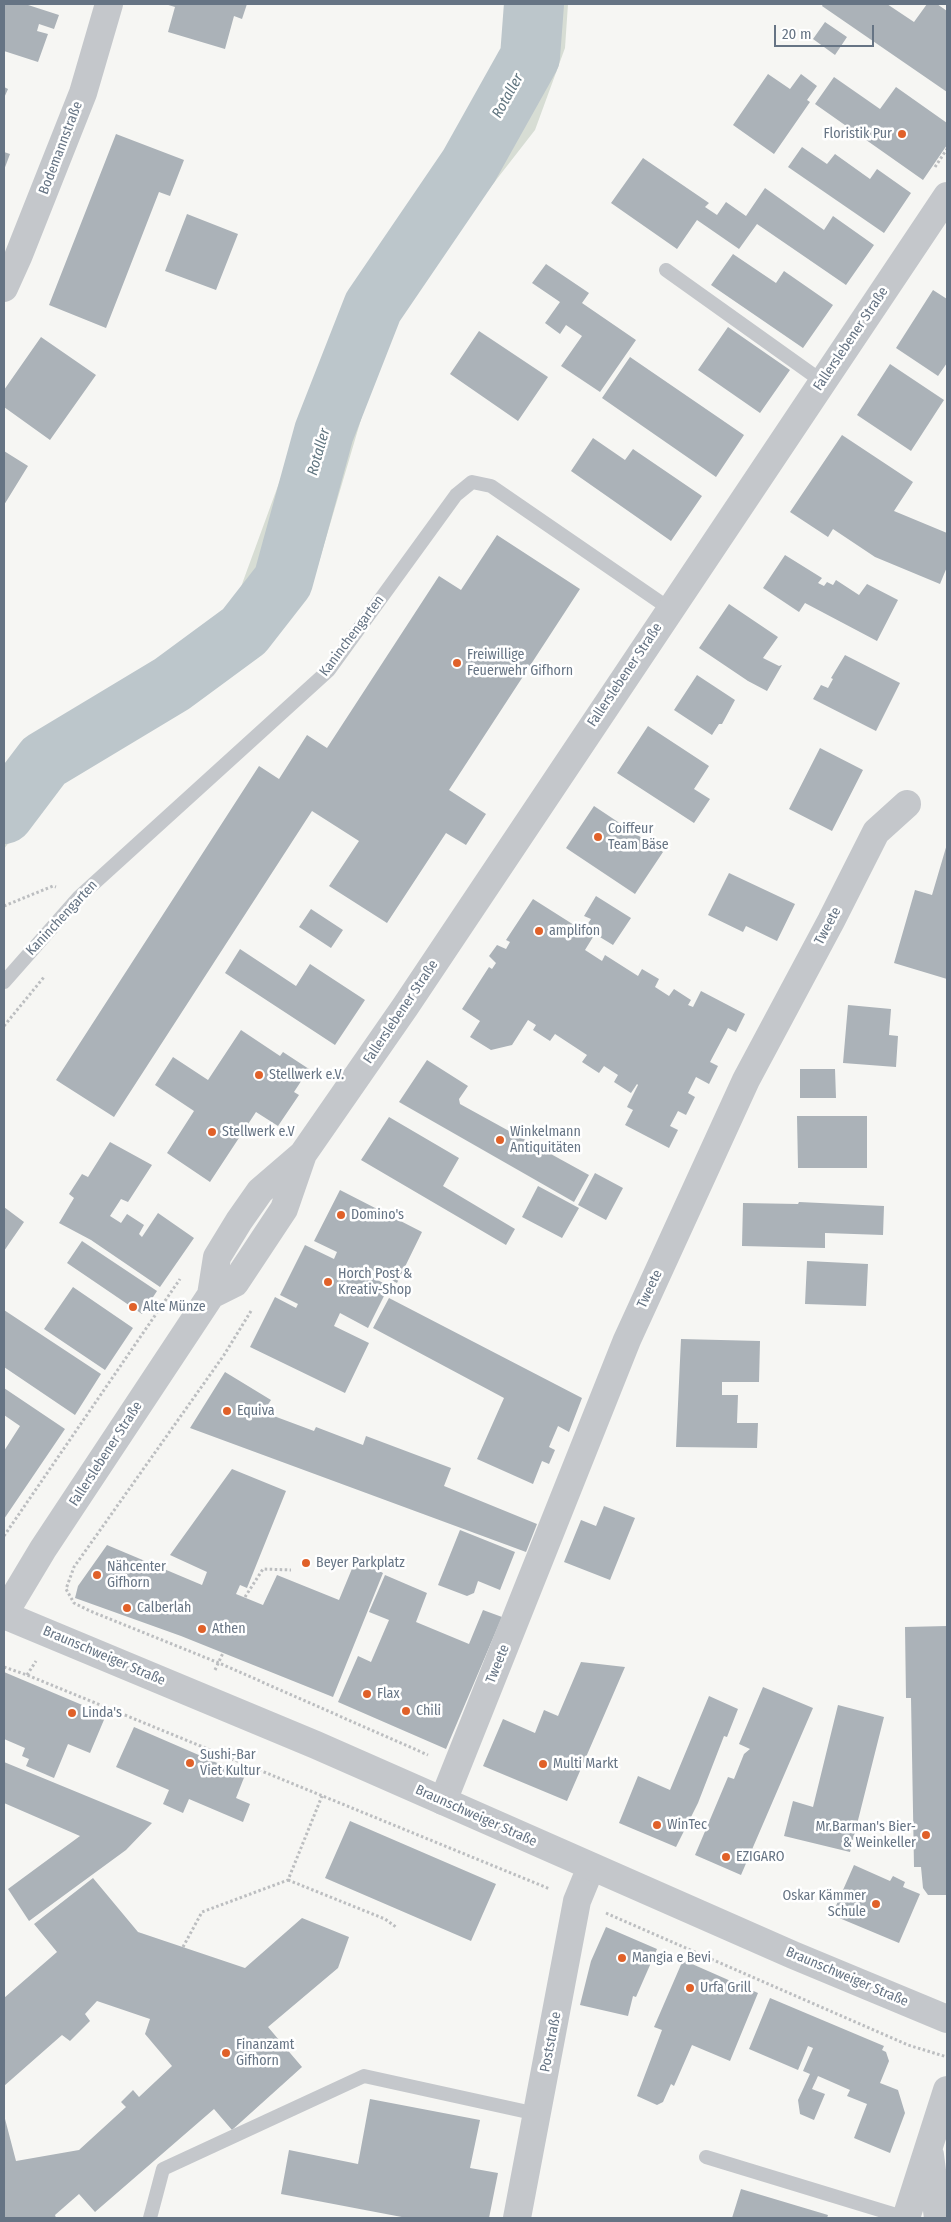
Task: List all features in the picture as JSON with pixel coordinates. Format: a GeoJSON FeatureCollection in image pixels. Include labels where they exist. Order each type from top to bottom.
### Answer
{"type":"FeatureCollection","features":[{"type":"Feature","properties":{"kind":"street","name":"Bodemannstraße"},"geometry":{"type":"LineString","coordinates":[[4,288],[83,93],[108,4]]}},
{"type":"Feature","properties":{"kind":"street","name":"Fallerslebener Straße"},"geometry":{"type":"LineString","coordinates":[[4,1614],[43,1549],[211,1295],[217,1257],[239,1221],[260,1191],[303,1154],[405,1008],[947,196]]}},
{"type":"Feature","properties":{"kind":"street","name":"Tweete"},"geometry":{"type":"LineString","coordinates":[[442,1801],[627,1340],[746,1080],[832,921],[876,832],[907,804]]}},
{"type":"Feature","properties":{"kind":"street","name":"Braunschweiger Straße"},"geometry":{"type":"LineString","coordinates":[[4,1614],[316,1745],[793,1955],[947,2018]]}},
{"type":"Feature","properties":{"kind":"street","name":"Poststraße"},"geometry":{"type":"LineString","coordinates":[[517,2218],[577,1900],[591,1867]]}},
{"type":"Feature","properties":{"kind":"street"},"geometry":{"type":"LineString","coordinates":[[906,2218],[947,2090]]}},
{"type":"Feature","properties":{"kind":"street"},"geometry":{"type":"LineString","coordinates":[[929,2149],[938,2218]]}},
{"type":"Feature","properties":{"kind":"lane"},"geometry":{"type":"LineString","coordinates":[[666,270],[823,382]]}},
{"type":"Feature","properties":{"kind":"lane","name":"Kaninchengarten"},"geometry":{"type":"LineString","coordinates":[[4,982],[79,897],[329,670],[456,495],[472,482],[491,486],[670,609]]}},
{"type":"Feature","properties":{"kind":"lane"},"geometry":{"type":"LineString","coordinates":[[150,2218],[163,2169],[364,2076],[537,2114]]}},
{"type":"Feature","properties":{"kind":"lane"},"geometry":{"type":"LineString","coordinates":[[706,2157],[906,2218]]}},
{"type":"Feature","properties":{"kind":"path"},"geometry":{"type":"LineString","coordinates":[[4,906],[53,886],[79,897]]}},
{"type":"Feature","properties":{"kind":"path"},"geometry":{"type":"LineString","coordinates":[[4,1536],[181,1278]]}},
{"type":"Feature","properties":{"kind":"path"},"geometry":{"type":"LineString","coordinates":[[253,1307],[224,1355],[74,1567],[66,1589],[74,1602],[90,1611],[219,1663],[456,1767]]}},
{"type":"Feature","properties":{"kind":"path"},"geometry":{"type":"LineString","coordinates":[[245,1597],[263,1569],[291,1570]]}},
{"type":"Feature","properties":{"kind":"path"},"geometry":{"type":"LineString","coordinates":[[4,1667],[577,1900],[908,2045],[947,2057]]}},
{"type":"Feature","properties":{"kind":"path"},"geometry":{"type":"LineString","coordinates":[[288,1880],[322,1796]]}},
{"type":"Feature","properties":{"kind":"path"},"geometry":{"type":"LineString","coordinates":[[183,1948],[202,1912],[288,1880],[385,1919],[396,1927]]}},
{"type":"Feature","properties":{"kind":"shaded area"},"geometry":{"type":"Polygon","coordinates":[[[522,4],[568,4],[565,48],[535,130],[412,288],[380,355],[313,582],[247,662],[160,720],[49,788],[4,849],[4,785],[58,725],[200,637],[238,595],[346,300],[388,235],[496,97],[523,10],[522,4]]]}},
{"type":"Feature","properties":{"kind":"building"},"geometry":{"type":"Polygon","coordinates":[[[4,4],[25,4],[59,15],[54,29],[39,24],[37,31],[48,34],[38,62],[4,51],[4,4]]]}},
{"type":"Feature","properties":{"kind":"building"},"geometry":{"type":"Polygon","coordinates":[[[165,4],[247,4],[242,19],[234,16],[225,49],[168,32],[175,7],[165,4]]]}},
{"type":"Feature","properties":{"kind":"building"},"geometry":{"type":"Polygon","coordinates":[[[823,4],[887,4],[914,22],[927,4],[937,4],[947,11],[947,92],[822,6],[823,4]]]}},
{"type":"Feature","properties":{"kind":"building"},"geometry":{"type":"Polygon","coordinates":[[[825,22],[847,37],[835,55],[813,39],[825,22]]]}},
{"type":"Feature","properties":{"kind":"building"},"geometry":{"type":"Polygon","coordinates":[[[768,74],[790,89],[801,74],[817,86],[807,100],[810,102],[774,154],[733,125],[768,74]]]}},
{"type":"Feature","properties":{"kind":"building","name":"Floristik Pur"},"geometry":{"type":"Polygon","coordinates":[[[834,77],[880,109],[896,87],[947,123],[947,145],[923,180],[815,104],[834,77]]]}},
{"type":"Feature","properties":{"kind":"building"},"geometry":{"type":"Polygon","coordinates":[[[4,87],[8,89],[4,98],[4,87]]]}},
{"type":"Feature","properties":{"kind":"building"},"geometry":{"type":"Polygon","coordinates":[[[116,134],[184,160],[170,196],[159,192],[106,328],[49,305],[116,134]]]}},
{"type":"Feature","properties":{"kind":"building"},"geometry":{"type":"Polygon","coordinates":[[[802,147],[827,164],[835,154],[870,179],[877,169],[911,193],[884,233],[788,167],[802,147]]]}},
{"type":"Feature","properties":{"kind":"building"},"geometry":{"type":"Polygon","coordinates":[[[4,152],[10,154],[4,170],[4,152]]]}},
{"type":"Feature","properties":{"kind":"building"},"geometry":{"type":"Polygon","coordinates":[[[643,158],[709,203],[705,207],[717,215],[726,202],[746,216],[765,188],[824,230],[833,216],[874,245],[846,285],[757,224],[739,249],[697,220],[677,249],[611,203],[643,158]]]}},
{"type":"Feature","properties":{"kind":"building"},"geometry":{"type":"Polygon","coordinates":[[[187,214],[238,234],[216,290],[165,271],[187,214]]]}},
{"type":"Feature","properties":{"kind":"building"},"geometry":{"type":"Polygon","coordinates":[[[733,254],[776,283],[784,271],[833,305],[803,348],[711,285],[733,254]]]}},
{"type":"Feature","properties":{"kind":"building"},"geometry":{"type":"Polygon","coordinates":[[[546,264],[589,293],[582,303],[636,340],[600,392],[561,366],[582,336],[566,325],[560,334],[545,323],[560,302],[532,283],[546,264]]]}},
{"type":"Feature","properties":{"kind":"building"},"geometry":{"type":"Polygon","coordinates":[[[933,290],[947,299],[947,363],[938,376],[896,348],[933,290]]]}},
{"type":"Feature","properties":{"kind":"building"},"geometry":{"type":"Polygon","coordinates":[[[728,327],[790,370],[760,413],[698,370],[728,327]]]}},
{"type":"Feature","properties":{"kind":"building"},"geometry":{"type":"Polygon","coordinates":[[[479,331],[548,377],[518,421],[450,374],[479,331]]]}},
{"type":"Feature","properties":{"kind":"building"},"geometry":{"type":"Polygon","coordinates":[[[41,337],[96,375],[50,440],[4,407],[4,390],[41,337]]]}},
{"type":"Feature","properties":{"kind":"building"},"geometry":{"type":"Polygon","coordinates":[[[630,357],[744,435],[716,477],[602,398],[630,357]]]}},
{"type":"Feature","properties":{"kind":"building"},"geometry":{"type":"Polygon","coordinates":[[[890,364],[944,400],[911,451],[857,415],[890,364]]]}},
{"type":"Feature","properties":{"kind":"building"},"geometry":{"type":"Polygon","coordinates":[[[842,435],[913,482],[894,511],[947,533],[947,567],[940,584],[875,557],[833,529],[828,537],[790,512],[842,435]]]}},
{"type":"Feature","properties":{"kind":"building"},"geometry":{"type":"Polygon","coordinates":[[[593,438],[625,460],[633,449],[702,496],[671,541],[571,471],[593,438]]]}},
{"type":"Feature","properties":{"kind":"building"},"geometry":{"type":"Polygon","coordinates":[[[4,451],[28,466],[4,505],[4,451]]]}},
{"type":"Feature","properties":{"kind":"building","name":"Freiwillige Feuerwehr Gifhorn"},"geometry":{"type":"Polygon","coordinates":[[[497,535],[580,589],[449,790],[486,814],[466,845],[446,833],[387,923],[329,886],[359,841],[312,811],[114,1117],[56,1080],[259,766],[279,779],[307,735],[327,748],[439,576],[461,590],[497,535]]]}},
{"type":"Feature","properties":{"kind":"building"},"geometry":{"type":"Polygon","coordinates":[[[785,555],[822,578],[818,583],[824,586],[827,582],[833,585],[836,580],[859,595],[867,584],[898,600],[877,641],[805,603],[799,612],[763,588],[785,555]]]}},
{"type":"Feature","properties":{"kind":"building"},"geometry":{"type":"Polygon","coordinates":[[[729,604],[778,637],[763,658],[779,666],[782,665],[767,691],[748,681],[699,648],[729,604]]]}},
{"type":"Feature","properties":{"kind":"building"},"geometry":{"type":"Polygon","coordinates":[[[845,655],[900,683],[876,731],[813,699],[821,685],[828,688],[833,679],[831,678],[845,655]]]}},
{"type":"Feature","properties":{"kind":"building"},"geometry":{"type":"Polygon","coordinates":[[[697,675],[735,700],[722,724],[719,724],[712,735],[674,710],[697,675]]]}},
{"type":"Feature","properties":{"kind":"building"},"geometry":{"type":"Polygon","coordinates":[[[648,726],[709,766],[694,789],[710,799],[694,823],[617,773],[648,726]]]}},
{"type":"Feature","properties":{"kind":"building"},"geometry":{"type":"Polygon","coordinates":[[[820,748],[863,770],[832,831],[789,809],[820,748]]]}},
{"type":"Feature","properties":{"kind":"building"},"geometry":{"type":"Polygon","coordinates":[[[594,806],[663,852],[635,894],[566,848],[594,806]]]}},
{"type":"Feature","properties":{"kind":"building"},"geometry":{"type":"Polygon","coordinates":[[[947,844],[947,979],[894,963],[915,890],[932,895],[947,844]]]}},
{"type":"Feature","properties":{"kind":"building"},"geometry":{"type":"Polygon","coordinates":[[[729,873],[795,904],[777,941],[746,926],[743,932],[708,915],[729,873]]]}},
{"type":"Feature","properties":{"kind":"building"},"geometry":{"type":"Polygon","coordinates":[[[596,896],[631,918],[613,945],[585,928],[591,919],[584,916],[596,896]]]}},
{"type":"Feature","properties":{"kind":"building"},"geometry":{"type":"Polygon","coordinates":[[[533,899],[593,937],[585,950],[602,961],[605,955],[638,976],[642,969],[659,979],[655,987],[669,996],[674,989],[691,1000],[688,1005],[693,1007],[701,991],[745,1014],[736,1032],[728,1028],[710,1062],[718,1066],[709,1084],[696,1077],[688,1093],[695,1097],[686,1115],[678,1111],[670,1126],[678,1130],[669,1148],[625,1125],[633,1110],[627,1107],[637,1084],[631,1093],[614,1082],[618,1075],[604,1066],[599,1073],[582,1062],[587,1055],[555,1034],[550,1041],[533,1030],[536,1025],[528,1020],[512,1045],[491,1050],[470,1037],[480,1021],[462,1009],[489,967],[492,969],[496,963],[489,956],[497,945],[506,949],[510,942],[506,940],[533,899]]]}},
{"type":"Feature","properties":{"kind":"building"},"geometry":{"type":"Polygon","coordinates":[[[311,909],[343,930],[331,948],[299,927],[311,909]]]}},
{"type":"Feature","properties":{"kind":"building"},"geometry":{"type":"Polygon","coordinates":[[[240,949],[296,986],[310,964],[365,1000],[335,1045],[225,973],[240,949]]]}},
{"type":"Feature","properties":{"kind":"building"},"geometry":{"type":"Polygon","coordinates":[[[848,1005],[891,1009],[889,1035],[898,1036],[896,1067],[843,1063],[848,1005]]]}},
{"type":"Feature","properties":{"kind":"building"},"geometry":{"type":"Polygon","coordinates":[[[241,1030],[280,1056],[283,1052],[309,1069],[294,1092],[299,1095],[278,1126],[256,1112],[210,1182],[167,1153],[194,1111],[155,1085],[173,1057],[208,1080],[241,1030]]]}},
{"type":"Feature","properties":{"kind":"building"},"geometry":{"type":"Polygon","coordinates":[[[427,1060],[468,1086],[459,1099],[460,1104],[589,1175],[574,1202],[399,1102],[427,1060]]]}},
{"type":"Feature","properties":{"kind":"building"},"geometry":{"type":"Polygon","coordinates":[[[800,1069],[835,1069],[836,1098],[800,1098],[800,1069]]]}},
{"type":"Feature","properties":{"kind":"building"},"geometry":{"type":"Polygon","coordinates":[[[797,1116],[867,1116],[867,1168],[798,1168],[797,1116]]]}},
{"type":"Feature","properties":{"kind":"building"},"geometry":{"type":"Polygon","coordinates":[[[389,1117],[459,1158],[443,1186],[515,1229],[506,1245],[361,1160],[389,1117]]]}},
{"type":"Feature","properties":{"kind":"building"},"geometry":{"type":"Polygon","coordinates":[[[110,1142],[152,1165],[128,1202],[121,1199],[110,1216],[121,1223],[127,1214],[144,1225],[139,1234],[142,1237],[158,1213],[194,1238],[160,1287],[91,1240],[59,1223],[74,1198],[69,1194],[82,1174],[88,1177],[110,1142]]]}},
{"type":"Feature","properties":{"kind":"building"},"geometry":{"type":"Polygon","coordinates":[[[595,1173],[623,1188],[606,1220],[578,1205],[595,1173]]]}},
{"type":"Feature","properties":{"kind":"building"},"geometry":{"type":"Polygon","coordinates":[[[538,1186],[579,1208],[562,1238],[522,1217],[538,1186]]]}},
{"type":"Feature","properties":{"kind":"building"},"geometry":{"type":"Polygon","coordinates":[[[340,1190],[422,1232],[397,1283],[366,1267],[364,1273],[389,1286],[368,1328],[340,1313],[334,1326],[369,1343],[345,1393],[250,1347],[275,1297],[296,1308],[298,1304],[280,1295],[305,1245],[334,1259],[337,1252],[314,1241],[340,1190]]]}},
{"type":"Feature","properties":{"kind":"building"},"geometry":{"type":"Polygon","coordinates":[[[799,1202],[884,1206],[883,1235],[825,1233],[825,1248],[742,1246],[743,1203],[798,1204],[799,1202]]]}},
{"type":"Feature","properties":{"kind":"building"},"geometry":{"type":"Polygon","coordinates":[[[4,1207],[24,1222],[4,1251],[4,1207]]]}},
{"type":"Feature","properties":{"kind":"building"},"geometry":{"type":"Polygon","coordinates":[[[82,1241],[157,1291],[142,1314],[67,1263],[82,1241]]]}},
{"type":"Feature","properties":{"kind":"building"},"geometry":{"type":"Polygon","coordinates":[[[807,1261],[868,1264],[866,1306],[805,1304],[807,1261]]]}},
{"type":"Feature","properties":{"kind":"building"},"geometry":{"type":"Polygon","coordinates":[[[73,1287],[133,1328],[105,1370],[44,1329],[73,1287]]]}},
{"type":"Feature","properties":{"kind":"building"},"geometry":{"type":"Polygon","coordinates":[[[389,1298],[582,1398],[569,1432],[558,1426],[549,1447],[555,1450],[549,1464],[542,1461],[533,1484],[477,1459],[504,1398],[373,1328],[389,1298]]]}},
{"type":"Feature","properties":{"kind":"building"},"geometry":{"type":"Polygon","coordinates":[[[4,1310],[101,1374],[75,1415],[4,1367],[4,1310]]]}},
{"type":"Feature","properties":{"kind":"building"},"geometry":{"type":"Polygon","coordinates":[[[681,1339],[760,1341],[759,1382],[722,1382],[722,1395],[738,1395],[737,1423],[758,1423],[757,1448],[676,1447],[681,1339]]]}},
{"type":"Feature","properties":{"kind":"building"},"geometry":{"type":"Polygon","coordinates":[[[225,1372],[271,1400],[263,1412],[314,1431],[316,1427],[363,1445],[366,1436],[451,1468],[444,1486],[537,1524],[526,1552],[190,1428],[225,1372]]]}},
{"type":"Feature","properties":{"kind":"building"},"geometry":{"type":"Polygon","coordinates":[[[4,1388],[65,1429],[4,1519],[4,1451],[20,1426],[4,1415],[4,1388]]]}},
{"type":"Feature","properties":{"kind":"building"},"geometry":{"type":"Polygon","coordinates":[[[232,1469],[286,1491],[247,1588],[240,1585],[236,1594],[263,1605],[277,1575],[339,1600],[356,1559],[383,1573],[333,1697],[181,1636],[75,1598],[78,1586],[107,1545],[202,1585],[207,1572],[170,1555],[232,1469]]]}},
{"type":"Feature","properties":{"kind":"building"},"geometry":{"type":"Polygon","coordinates":[[[604,1506],[635,1518],[610,1580],[564,1562],[581,1520],[596,1526],[604,1506]]]}},
{"type":"Feature","properties":{"kind":"building"},"geometry":{"type":"Polygon","coordinates":[[[460,1530],[515,1552],[500,1590],[478,1581],[474,1593],[467,1596],[438,1585],[460,1530]]]}},
{"type":"Feature","properties":{"kind":"building"},"geometry":{"type":"Polygon","coordinates":[[[385,1575],[427,1593],[416,1622],[469,1644],[483,1610],[502,1617],[446,1749],[338,1702],[358,1656],[371,1662],[389,1620],[369,1612],[385,1575]]]}},
{"type":"Feature","properties":{"kind":"building"},"geometry":{"type":"Polygon","coordinates":[[[947,1626],[947,1895],[928,1895],[923,1888],[921,1867],[914,1867],[911,1698],[906,1698],[905,1627],[947,1626]]]}},
{"type":"Feature","properties":{"kind":"building"},"geometry":{"type":"Polygon","coordinates":[[[581,1662],[625,1667],[567,1801],[483,1766],[503,1719],[535,1733],[544,1710],[558,1716],[581,1662]]]}},
{"type":"Feature","properties":{"kind":"building"},"geometry":{"type":"Polygon","coordinates":[[[4,1672],[106,1715],[90,1753],[68,1744],[54,1778],[26,1766],[29,1759],[22,1756],[25,1748],[4,1739],[4,1672]]]}},
{"type":"Feature","properties":{"kind":"building"},"geometry":{"type":"Polygon","coordinates":[[[763,1687],[813,1708],[741,1875],[695,1855],[728,1777],[734,1779],[744,1754],[750,1749],[739,1744],[763,1687]]]}},
{"type":"Feature","properties":{"kind":"building"},"geometry":{"type":"Polygon","coordinates":[[[709,1696],[738,1709],[727,1737],[724,1736],[698,1803],[676,1847],[619,1823],[638,1776],[670,1790],[709,1696]]]}},
{"type":"Feature","properties":{"kind":"building"},"geometry":{"type":"Polygon","coordinates":[[[838,1705],[884,1717],[850,1852],[784,1836],[793,1801],[813,1807],[838,1705]]]}},
{"type":"Feature","properties":{"kind":"building"},"geometry":{"type":"Polygon","coordinates":[[[134,1727],[245,1775],[236,1798],[250,1804],[243,1822],[189,1799],[183,1813],[163,1804],[169,1790],[116,1767],[134,1727]]]}},
{"type":"Feature","properties":{"kind":"building"},"geometry":{"type":"Polygon","coordinates":[[[4,1762],[152,1823],[126,1850],[29,1921],[8,1889],[80,1836],[4,1803],[4,1762]]]}},
{"type":"Feature","properties":{"kind":"building"},"geometry":{"type":"Polygon","coordinates":[[[350,1821],[496,1884],[471,1941],[325,1878],[350,1821]]]}},
{"type":"Feature","properties":{"kind":"building","name":"Oskar Kämmer Schule"},"geometry":{"type":"Polygon","coordinates":[[[854,1865],[890,1881],[893,1876],[905,1882],[903,1887],[920,1894],[899,1943],[832,1915],[854,1865]]]}},
{"type":"Feature","properties":{"kind":"building","name":"Finanzamt Gifhorn"},"geometry":{"type":"Polygon","coordinates":[[[93,1878],[138,1932],[245,1968],[302,1918],[349,1937],[338,1968],[268,2027],[302,2067],[232,2130],[214,2109],[95,2212],[79,2194],[55,2215],[56,2218],[4,2218],[4,2115],[16,2161],[79,2150],[126,2107],[121,2102],[133,2090],[139,2097],[172,2066],[145,2034],[150,2019],[97,2001],[85,2014],[90,2021],[70,2041],[62,2035],[4,2086],[4,1998],[57,1952],[34,1924],[93,1878]]]}},
{"type":"Feature","properties":{"kind":"building"},"geometry":{"type":"Polygon","coordinates":[[[606,1927],[657,1949],[636,1997],[633,1996],[628,2016],[580,2005],[591,1961],[606,1927]]]}},
{"type":"Feature","properties":{"kind":"building"},"geometry":{"type":"Polygon","coordinates":[[[683,1960],[758,1993],[730,2061],[692,2045],[674,2086],[671,2084],[663,2102],[657,2105],[637,2096],[662,2030],[654,2027],[683,1960]]]}},
{"type":"Feature","properties":{"kind":"building"},"geometry":{"type":"Polygon","coordinates":[[[770,1998],[884,2046],[882,2050],[886,2052],[889,2061],[880,2083],[898,2090],[905,2113],[890,2153],[854,2138],[867,2104],[847,2096],[850,2090],[818,2076],[812,2089],[825,2094],[814,2120],[800,2114],[798,2100],[810,2074],[803,2071],[813,2048],[808,2046],[798,2070],[749,2049],[770,1998]]]}},
{"type":"Feature","properties":{"kind":"building"},"geometry":{"type":"Polygon","coordinates":[[[370,2099],[480,2120],[470,2168],[498,2173],[489,2218],[407,2218],[281,2194],[289,2150],[358,2164],[370,2099]]]}},
{"type":"Feature","properties":{"kind":"building"},"geometry":{"type":"Polygon","coordinates":[[[741,2189],[828,2215],[827,2218],[732,2218],[741,2189]]]}},
{"type":"Feature","properties":{"kind":"waterway","name":"Rotaller"},"geometry":{"type":"LineString","coordinates":[[4,814],[44,761],[172,684],[244,631],[283,581],[324,432],[373,307],[469,166],[530,57],[534,4]]}},
{"type":"Feature","properties":{"kind":"place","name":"Floristik Pur"},"geometry":{"type":"Point","coordinates":[902,134]}},
{"type":"Feature","properties":{"kind":"place","name":"Freiwillige Feuerwehr Gifhorn"},"geometry":{"type":"Point","coordinates":[457,663]}},
{"type":"Feature","properties":{"kind":"place","name":"Coiffeur Team Bäse"},"geometry":{"type":"Point","coordinates":[598,837]}},
{"type":"Feature","properties":{"kind":"place","name":"amplifon"},"geometry":{"type":"Point","coordinates":[539,931]}},
{"type":"Feature","properties":{"kind":"place","name":"Stellwerk e.V."},"geometry":{"type":"Point","coordinates":[259,1075]}},
{"type":"Feature","properties":{"kind":"place","name":"Stellwerk e.V"},"geometry":{"type":"Point","coordinates":[212,1132]}},
{"type":"Feature","properties":{"kind":"place","name":"Winkelmann Antiquitäten"},"geometry":{"type":"Point","coordinates":[500,1140]}},
{"type":"Feature","properties":{"kind":"place","name":"Domino's"},"geometry":{"type":"Point","coordinates":[341,1215]}},
{"type":"Feature","properties":{"kind":"place","name":"Horch Post & Kreativ-Shop"},"geometry":{"type":"Point","coordinates":[328,1282]}},
{"type":"Feature","properties":{"kind":"place","name":"Alte Münze"},"geometry":{"type":"Point","coordinates":[133,1307]}},
{"type":"Feature","properties":{"kind":"place","name":"Equiva"},"geometry":{"type":"Point","coordinates":[227,1411]}},
{"type":"Feature","properties":{"kind":"place","name":"Beyer Parkplatz"},"geometry":{"type":"Point","coordinates":[306,1563]}},
{"type":"Feature","properties":{"kind":"place","name":"Nähcenter Gifhorn"},"geometry":{"type":"Point","coordinates":[97,1575]}},
{"type":"Feature","properties":{"kind":"place","name":"Calberlah"},"geometry":{"type":"Point","coordinates":[127,1608]}},
{"type":"Feature","properties":{"kind":"place","name":"Athen"},"geometry":{"type":"Point","coordinates":[202,1629]}},
{"type":"Feature","properties":{"kind":"place","name":"Flax"},"geometry":{"type":"Point","coordinates":[367,1694]}},
{"type":"Feature","properties":{"kind":"place","name":"Chili"},"geometry":{"type":"Point","coordinates":[406,1711]}},
{"type":"Feature","properties":{"kind":"place","name":"Linda's"},"geometry":{"type":"Point","coordinates":[72,1713]}},
{"type":"Feature","properties":{"kind":"place","name":"Sushi-Bar Viet Kultur"},"geometry":{"type":"Point","coordinates":[190,1763]}},
{"type":"Feature","properties":{"kind":"place","name":"Multi Markt"},"geometry":{"type":"Point","coordinates":[543,1764]}},
{"type":"Feature","properties":{"kind":"place","name":"WinTec"},"geometry":{"type":"Point","coordinates":[657,1825]}},
{"type":"Feature","properties":{"kind":"place","name":"Mr.Barman's Bier- & Weinkeller"},"geometry":{"type":"Point","coordinates":[926,1835]}},
{"type":"Feature","properties":{"kind":"place","name":"EZIGARO"},"geometry":{"type":"Point","coordinates":[726,1857]}},
{"type":"Feature","properties":{"kind":"place","name":"Oskar Kämmer Schule"},"geometry":{"type":"Point","coordinates":[876,1904]}},
{"type":"Feature","properties":{"kind":"place","name":"Mangia e Bevi"},"geometry":{"type":"Point","coordinates":[622,1958]}},
{"type":"Feature","properties":{"kind":"place","name":"Urfa Grill"},"geometry":{"type":"Point","coordinates":[690,1988]}},
{"type":"Feature","properties":{"kind":"place","name":"Finanzamt Gifhorn"},"geometry":{"type":"Point","coordinates":[226,2053]}}]}
